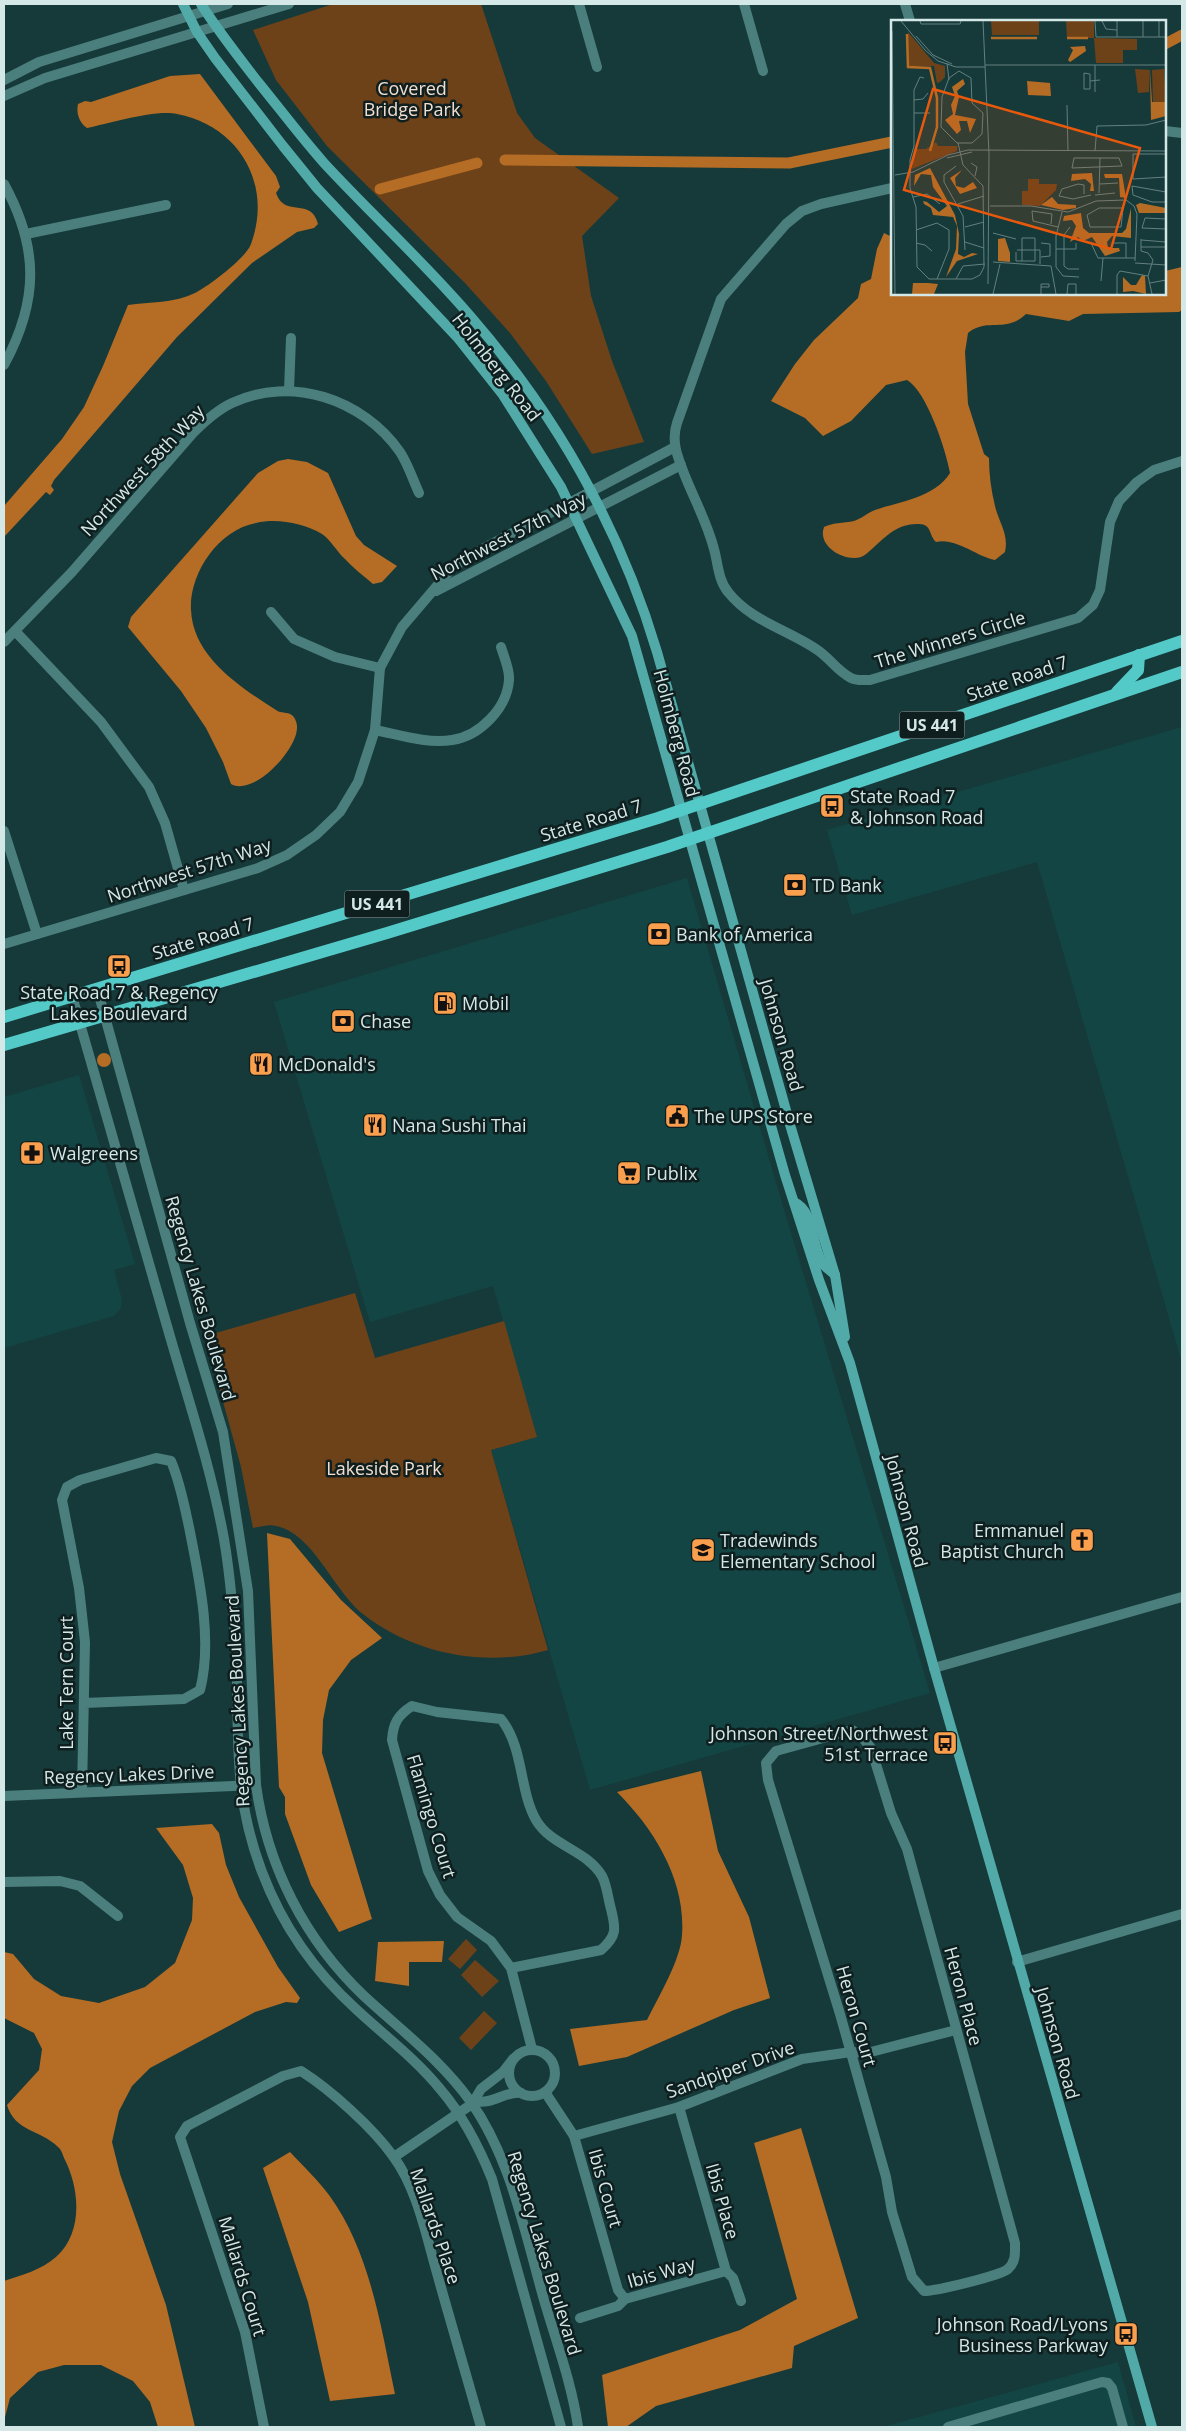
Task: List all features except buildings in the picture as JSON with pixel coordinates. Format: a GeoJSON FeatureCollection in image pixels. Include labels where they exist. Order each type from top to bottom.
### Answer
{"type":"FeatureCollection","features":[{"type":"Feature","properties":{"kind":"main road","name":"State Road 7"},"geometry":{"type":"LineString","coordinates":[[4,1017],[700,804],[1182,640]]}},
{"type":"Feature","properties":{"kind":"main road"},"geometry":{"type":"LineString","coordinates":[[1113,695],[1138,670],[1139,655]]}},
{"type":"Feature","properties":{"kind":"main road","name":"US 441"},"geometry":{"type":"LineString","coordinates":[[4,1046],[433,919],[689,839],[1181,671]]}},
{"type":"Feature","properties":{"kind":"street","name":"Holmberg Road"},"geometry":{"type":"LineString","coordinates":[[182,4],[197,32],[283,146],[318,188],[438,316],[481,366],[524,425],[578,519],[637,649],[681,810]]}},
{"type":"Feature","properties":{"kind":"street"},"geometry":{"type":"LineString","coordinates":[[4,80],[39,62],[188,16],[203,7],[228,4]]}},
{"type":"Feature","properties":{"kind":"street"},"geometry":{"type":"LineString","coordinates":[[4,96],[45,78],[289,4]]}},
{"type":"Feature","properties":{"kind":"street"},"geometry":{"type":"LineString","coordinates":[[579,4],[597,67]]}},
{"type":"Feature","properties":{"kind":"street"},"geometry":{"type":"LineString","coordinates":[[744,4],[763,71]]}},
{"type":"Feature","properties":{"kind":"street"},"geometry":{"type":"LineString","coordinates":[[905,4],[910,20]]}},
{"type":"Feature","properties":{"kind":"street","name":"Holmberg Road"},"geometry":{"type":"LineString","coordinates":[[203,7],[324,163],[442,284],[496,346],[538,401],[601,508],[632,576],[646,614],[700,804]]}},
{"type":"Feature","properties":{"kind":"street"},"geometry":{"type":"LineString","coordinates":[[1166,131],[1182,133]]}},
{"type":"Feature","properties":{"kind":"street"},"geometry":{"type":"LineString","coordinates":[[4,184],[15,204],[26,234],[30,264],[29,294],[24,319],[4,364]]}},
{"type":"Feature","properties":{"kind":"street","name":"The Winners Circle"},"geometry":{"type":"LineString","coordinates":[[891,188],[821,204],[802,211],[786,224],[721,299],[707,336],[674,432],[680,464],[707,526],[718,572],[731,595],[740,606],[759,620],[796,636],[818,650],[852,679],[870,680],[1078,618],[1092,605],[1100,590],[1110,522],[1119,502],[1137,482],[1154,470],[1182,461]]}},
{"type":"Feature","properties":{"kind":"street"},"geometry":{"type":"LineString","coordinates":[[26,234],[166,205]]}},
{"type":"Feature","properties":{"kind":"street"},"geometry":{"type":"LineString","coordinates":[[292,338],[289,390],[337,400],[359,413],[380,430],[400,452],[420,494]]}},
{"type":"Feature","properties":{"kind":"street","name":"Northwest 58th Way"},"geometry":{"type":"LineString","coordinates":[[4,642],[16,632],[193,433],[214,413],[233,402],[289,390]]}},
{"type":"Feature","properties":{"kind":"street","name":"Northwest 57th Way"},"geometry":{"type":"LineString","coordinates":[[4,944],[258,868],[287,855],[316,836],[340,812],[358,782],[376,730],[380,668],[402,627],[453,567],[591,491],[676,447]]}},
{"type":"Feature","properties":{"kind":"street","name":"Northwest 57th Way"},"geometry":{"type":"LineString","coordinates":[[431,593],[601,508],[680,464]]}},
{"type":"Feature","properties":{"kind":"street"},"geometry":{"type":"LineString","coordinates":[[271,612],[294,639],[335,657],[380,668]]}},
{"type":"Feature","properties":{"kind":"street"},"geometry":{"type":"LineString","coordinates":[[16,632],[101,722],[149,786],[165,823],[184,890]]}},
{"type":"Feature","properties":{"kind":"street"},"geometry":{"type":"LineString","coordinates":[[376,730],[425,740],[452,740],[476,731],[497,712],[507,693],[509,678],[501,647]]}},
{"type":"Feature","properties":{"kind":"street","name":"Johnson Road"},"geometry":{"type":"LineString","coordinates":[[700,804],[835,1275],[850,1362]]}},
{"type":"Feature","properties":{"kind":"street","name":"Johnson Road"},"geometry":{"type":"LineString","coordinates":[[681,810],[794,1202],[850,1362],[1017,1962],[1152,2427]]}},
{"type":"Feature","properties":{"kind":"street"},"geometry":{"type":"LineString","coordinates":[[4,831],[37,934]]}},
{"type":"Feature","properties":{"kind":"street","name":"Regency Lakes Boulevard"},"geometry":{"type":"LineString","coordinates":[[97,988],[190,1323],[223,1432],[248,1591],[256,1785],[259,1811],[282,1881],[315,1940],[339,1971],[441,2064],[473,2102],[509,2179],[571,2390],[578,2427]]}},
{"type":"Feature","properties":{"kind":"street","name":"Regency Lakes Boulevard"},"geometry":{"type":"LineString","coordinates":[[72,996],[181,1369],[223,1535],[235,1625],[240,1786],[249,1831],[263,1875],[291,1932],[328,1980],[353,2007],[419,2065],[458,2112],[480,2150],[492,2179],[561,2427]]}},
{"type":"Feature","properties":{"kind":"street"},"geometry":{"type":"LineString","coordinates":[[794,1202],[804,1210],[824,1265],[835,1275]]}},
{"type":"Feature","properties":{"kind":"street","name":"Lake Tern Court"},"geometry":{"type":"LineString","coordinates":[[82,1792],[85,1642],[79,1588],[62,1500],[67,1487],[80,1480],[156,1458],[171,1460],[178,1477],[197,1568],[203,1620],[204,1674],[200,1690],[184,1699],[84,1703]]}},
{"type":"Feature","properties":{"kind":"street"},"geometry":{"type":"LineString","coordinates":[[934,1668],[1182,1597]]}},
{"type":"Feature","properties":{"kind":"street","name":"Flamingo Court"},"geometry":{"type":"LineString","coordinates":[[511,1968],[602,1950],[610,1943],[616,1929],[603,1877],[590,1862],[544,1832],[535,1818],[511,1731],[501,1719],[437,1712],[412,1706],[401,1713],[393,1724],[392,1740],[428,1871],[440,1895],[457,1917],[491,1942],[511,1968],[532,2049]]}},
{"type":"Feature","properties":{"kind":"street","name":"Heron Place"},"geometry":{"type":"LineString","coordinates":[[816,1738],[852,1730],[861,1736],[871,1748],[891,1813],[907,1849],[1015,2243],[1015,2258],[1007,2270],[963,2283]]}},
{"type":"Feature","properties":{"kind":"street","name":"Heron Court"},"geometry":{"type":"LineString","coordinates":[[816,1738],[776,1751],[766,1763],[768,1780],[795,1869],[810,1910],[886,2177],[892,2212],[912,2277],[924,2291],[937,2292],[963,2283]]}},
{"type":"Feature","properties":{"kind":"street","name":"Regency Lakes Drive"},"geometry":{"type":"LineString","coordinates":[[4,1796],[256,1785]]}},
{"type":"Feature","properties":{"kind":"street"},"geometry":{"type":"LineString","coordinates":[[4,1882],[60,1881],[80,1886],[118,1916]]}},
{"type":"Feature","properties":{"kind":"street"},"geometry":{"type":"LineString","coordinates":[[1017,1962],[1182,1914]]}},
{"type":"Feature","properties":{"kind":"street","name":"Sandpiper Drive"},"geometry":{"type":"LineString","coordinates":[[574,2136],[679,2107],[802,2059],[851,2052],[867,2053],[956,2030]]}},
{"type":"Feature","properties":{"kind":"street"},"geometry":{"type":"LineString","coordinates":[[394,2156],[473,2102],[477,2094],[503,2072],[513,2059],[524,2050],[532,2049],[545,2054],[554,2066],[554,2080],[545,2092],[533,2096],[521,2093],[506,2094],[491,2102],[473,2102]]}},
{"type":"Feature","properties":{"kind":"street"},"geometry":{"type":"LineString","coordinates":[[513,2059],[509,2066],[510,2082],[521,2093]]}},
{"type":"Feature","properties":{"kind":"street","name":"Mallards Court"},"geometry":{"type":"LineString","coordinates":[[264,2427],[245,2332],[180,2137],[187,2126],[283,2076],[302,2071]]}},
{"type":"Feature","properties":{"kind":"street","name":"Mallards Place"},"geometry":{"type":"LineString","coordinates":[[302,2071],[314,2079],[366,2127],[394,2156],[408,2182],[481,2427]]}},
{"type":"Feature","properties":{"kind":"street","name":"Ibis Court"},"geometry":{"type":"LineString","coordinates":[[545,2092],[574,2136],[618,2290],[625,2299]]}},
{"type":"Feature","properties":{"kind":"street","name":"Ibis Place"},"geometry":{"type":"LineString","coordinates":[[679,2107],[726,2271],[734,2278],[741,2301]]}},
{"type":"Feature","properties":{"kind":"street","name":"Ibis Way"},"geometry":{"type":"LineString","coordinates":[[580,2318],[618,2306],[625,2299],[726,2271]]}},
{"type":"Feature","properties":{"kind":"street"},"geometry":{"type":"LineString","coordinates":[[948,2427],[1102,2382],[1108,2383],[1112,2388],[1123,2427]]}},
{"type":"Feature","properties":{"kind":"shaded area"},"geometry":{"type":"Polygon","coordinates":[[[200,74],[276,176],[280,187],[276,193],[280,201],[291,207],[310,211],[315,216],[318,224],[314,228],[297,232],[252,263],[177,337],[54,480],[51,486],[54,490],[50,495],[46,492],[4,537],[4,506],[62,439],[84,407],[128,305],[171,300],[195,293],[235,264],[251,244],[257,222],[257,200],[254,180],[245,161],[233,145],[218,131],[199,121],[168,113],[133,117],[87,128],[82,123],[77,111],[78,104],[85,101],[91,102],[170,76],[200,74]]]}},
{"type":"Feature","properties":{"kind":"shaded area"},"geometry":{"type":"Polygon","coordinates":[[[884,233],[890,236],[891,295],[1166,295],[1166,271],[1182,267],[1182,310],[1179,312],[1083,314],[1069,321],[1026,314],[1011,323],[983,326],[975,328],[968,333],[965,352],[968,404],[984,454],[989,458],[990,482],[1006,540],[1005,552],[995,560],[958,544],[943,541],[936,542],[928,528],[919,524],[899,528],[861,557],[854,558],[840,555],[828,546],[824,540],[824,527],[854,521],[875,510],[916,498],[935,488],[950,473],[940,437],[922,396],[907,380],[886,385],[851,421],[823,436],[805,418],[771,401],[795,364],[814,340],[858,298],[861,284],[871,279],[877,249],[884,233]]]}},
{"type":"Feature","properties":{"kind":"shaded area"},"geometry":{"type":"Polygon","coordinates":[[[288,459],[307,462],[328,473],[356,536],[364,545],[397,566],[382,582],[373,584],[348,562],[322,534],[298,524],[281,521],[256,523],[242,527],[218,544],[208,556],[195,582],[192,596],[191,610],[194,627],[200,642],[209,656],[234,681],[278,711],[291,714],[297,725],[296,735],[291,746],[273,768],[251,784],[241,786],[231,784],[223,762],[206,728],[181,691],[128,627],[131,617],[258,473],[278,461],[288,459]]]}},
{"type":"Feature","properties":{"kind":"shaded area"},"geometry":{"type":"Polygon","coordinates":[[[1182,727],[1182,1363],[1037,862],[852,915],[827,830],[1182,727]]]}},
{"type":"Feature","properties":{"kind":"shaded area"},"geometry":{"type":"Polygon","coordinates":[[[687,878],[782,1203],[930,1693],[590,1790],[491,1450],[537,1437],[493,1286],[370,1322],[274,1002],[687,878]]]}},
{"type":"Feature","properties":{"kind":"shaded area"},"geometry":{"type":"Polygon","coordinates":[[[104,1053],[109,1055],[111,1060],[109,1065],[104,1067],[99,1065],[97,1060],[99,1055],[104,1053]]]}},
{"type":"Feature","properties":{"kind":"shaded area"},"geometry":{"type":"Polygon","coordinates":[[[79,1075],[135,1264],[114,1270],[122,1300],[121,1308],[114,1316],[4,1348],[4,1097],[79,1075]]]}},
{"type":"Feature","properties":{"kind":"shaded area"},"geometry":{"type":"Polygon","coordinates":[[[267,1533],[290,1539],[341,1600],[382,1638],[351,1660],[329,1690],[323,1720],[322,1753],[372,1919],[339,1932],[311,1885],[285,1814],[285,1797],[279,1787],[267,1533]]]}},
{"type":"Feature","properties":{"kind":"shaded area"},"geometry":{"type":"Polygon","coordinates":[[[701,1771],[718,1851],[749,1917],[770,1998],[734,2010],[627,2057],[579,2066],[570,2029],[647,2020],[663,1990],[681,1945],[682,1915],[673,1875],[655,1839],[617,1792],[701,1771]]]}},
{"type":"Feature","properties":{"kind":"shaded area"},"geometry":{"type":"Polygon","coordinates":[[[212,1824],[219,1833],[226,1865],[239,1897],[278,1967],[300,1998],[297,2003],[286,2002],[255,2012],[150,2068],[132,2086],[119,2111],[112,2142],[120,2174],[166,2305],[195,2427],[158,2427],[150,2402],[133,2381],[101,2365],[64,2365],[38,2372],[10,2398],[4,2421],[4,2281],[38,2269],[50,2262],[65,2247],[75,2224],[76,2198],[70,2172],[60,2150],[51,2141],[16,2120],[7,2105],[39,2070],[42,2049],[34,2033],[4,2018],[4,1952],[13,1954],[34,1979],[61,1996],[99,2003],[145,1987],[175,1963],[192,1920],[193,1898],[183,1865],[156,1828],[212,1824]]]}},
{"type":"Feature","properties":{"kind":"shaded area"},"geometry":{"type":"Polygon","coordinates":[[[444,1941],[442,1962],[409,1962],[409,1986],[375,1981],[378,1942],[444,1941]]]}},
{"type":"Feature","properties":{"kind":"shaded area"},"geometry":{"type":"Polygon","coordinates":[[[801,2128],[858,2318],[794,2346],[792,2368],[656,2406],[626,2427],[608,2427],[602,2375],[740,2330],[797,2299],[754,2143],[801,2128]]]}},
{"type":"Feature","properties":{"kind":"shaded area"},"geometry":{"type":"Polygon","coordinates":[[[290,2152],[329,2195],[355,2240],[379,2316],[395,2394],[330,2401],[308,2302],[263,2168],[290,2152]]]}},
{"type":"Feature","properties":{"kind":"shaded area"},"geometry":{"type":"Polygon","coordinates":[[[1118,2362],[1136,2427],[883,2427],[1118,2362]]]}},
{"type":"Feature","properties":{"kind":"green space","name":"Covered Bridge Park"},"geometry":{"type":"Polygon","coordinates":[[[333,4],[481,4],[517,113],[535,138],[619,198],[582,236],[591,296],[612,361],[644,442],[592,454],[546,381],[510,333],[465,283],[327,146],[276,80],[253,30],[333,4]]]}},
{"type":"Feature","properties":{"kind":"green space","name":"Lakeside Park"},"geometry":{"type":"Polygon","coordinates":[[[355,1293],[375,1358],[504,1321],[537,1437],[491,1450],[548,1650],[500,1658],[476,1657],[451,1654],[427,1648],[404,1639],[383,1628],[352,1604],[301,1539],[289,1531],[274,1525],[253,1528],[241,1467],[205,1336],[355,1293]]]}},
{"type":"Feature","properties":{"kind":"green space"},"geometry":{"type":"Polygon","coordinates":[[[466,1939],[477,1950],[460,1969],[448,1959],[466,1939]]]}},
{"type":"Feature","properties":{"kind":"green space"},"geometry":{"type":"Polygon","coordinates":[[[475,1960],[499,1981],[482,1997],[461,1975],[475,1960]]]}},
{"type":"Feature","properties":{"kind":"green space"},"geometry":{"type":"Polygon","coordinates":[[[484,2011],[497,2023],[471,2050],[459,2038],[484,2011]]]}},
{"type":"Feature","properties":{"kind":"waterway"},"geometry":{"type":"LineString","coordinates":[[1166,43],[1182,35]]}},
{"type":"Feature","properties":{"kind":"waterway"},"geometry":{"type":"LineString","coordinates":[[505,160],[789,163],[891,142]]}},
{"type":"Feature","properties":{"kind":"waterway"},"geometry":{"type":"LineString","coordinates":[[380,189],[477,163]]}},
{"type":"Feature","properties":{"kind":"place","name":"State Road 7 & Johnson Road"},"geometry":{"type":"Point","coordinates":[832,806]}},
{"type":"Feature","properties":{"kind":"place","name":"TD Bank"},"geometry":{"type":"Point","coordinates":[795,885]}},
{"type":"Feature","properties":{"kind":"place","name":"Bank of America"},"geometry":{"type":"Point","coordinates":[659,934]}},
{"type":"Feature","properties":{"kind":"place","name":"State Road 7 & Regency Lakes Boulevard"},"geometry":{"type":"Point","coordinates":[119,966]}},
{"type":"Feature","properties":{"kind":"place","name":"Mobil"},"geometry":{"type":"Point","coordinates":[445,1003]}},
{"type":"Feature","properties":{"kind":"place","name":"Chase"},"geometry":{"type":"Point","coordinates":[343,1021]}},
{"type":"Feature","properties":{"kind":"place","name":"McDonald's"},"geometry":{"type":"Point","coordinates":[261,1064]}},
{"type":"Feature","properties":{"kind":"place","name":"The UPS Store"},"geometry":{"type":"Point","coordinates":[677,1116]}},
{"type":"Feature","properties":{"kind":"place","name":"Nana Sushi Thai"},"geometry":{"type":"Point","coordinates":[375,1125]}},
{"type":"Feature","properties":{"kind":"place","name":"Walgreens"},"geometry":{"type":"Point","coordinates":[32,1153]}},
{"type":"Feature","properties":{"kind":"place","name":"Publix"},"geometry":{"type":"Point","coordinates":[629,1173]}},
{"type":"Feature","properties":{"kind":"place","name":"Emmanuel Baptist Church"},"geometry":{"type":"Point","coordinates":[1082,1540]}},
{"type":"Feature","properties":{"kind":"place","name":"Tradewinds Elementary School"},"geometry":{"type":"Point","coordinates":[703,1550]}},
{"type":"Feature","properties":{"kind":"place","name":"Johnson Street/Northwest 51st Terrace"},"geometry":{"type":"Point","coordinates":[945,1743]}},
{"type":"Feature","properties":{"kind":"place","name":"Johnson Road/Lyons Business Parkway"},"geometry":{"type":"Point","coordinates":[1126,2334]}}]}
